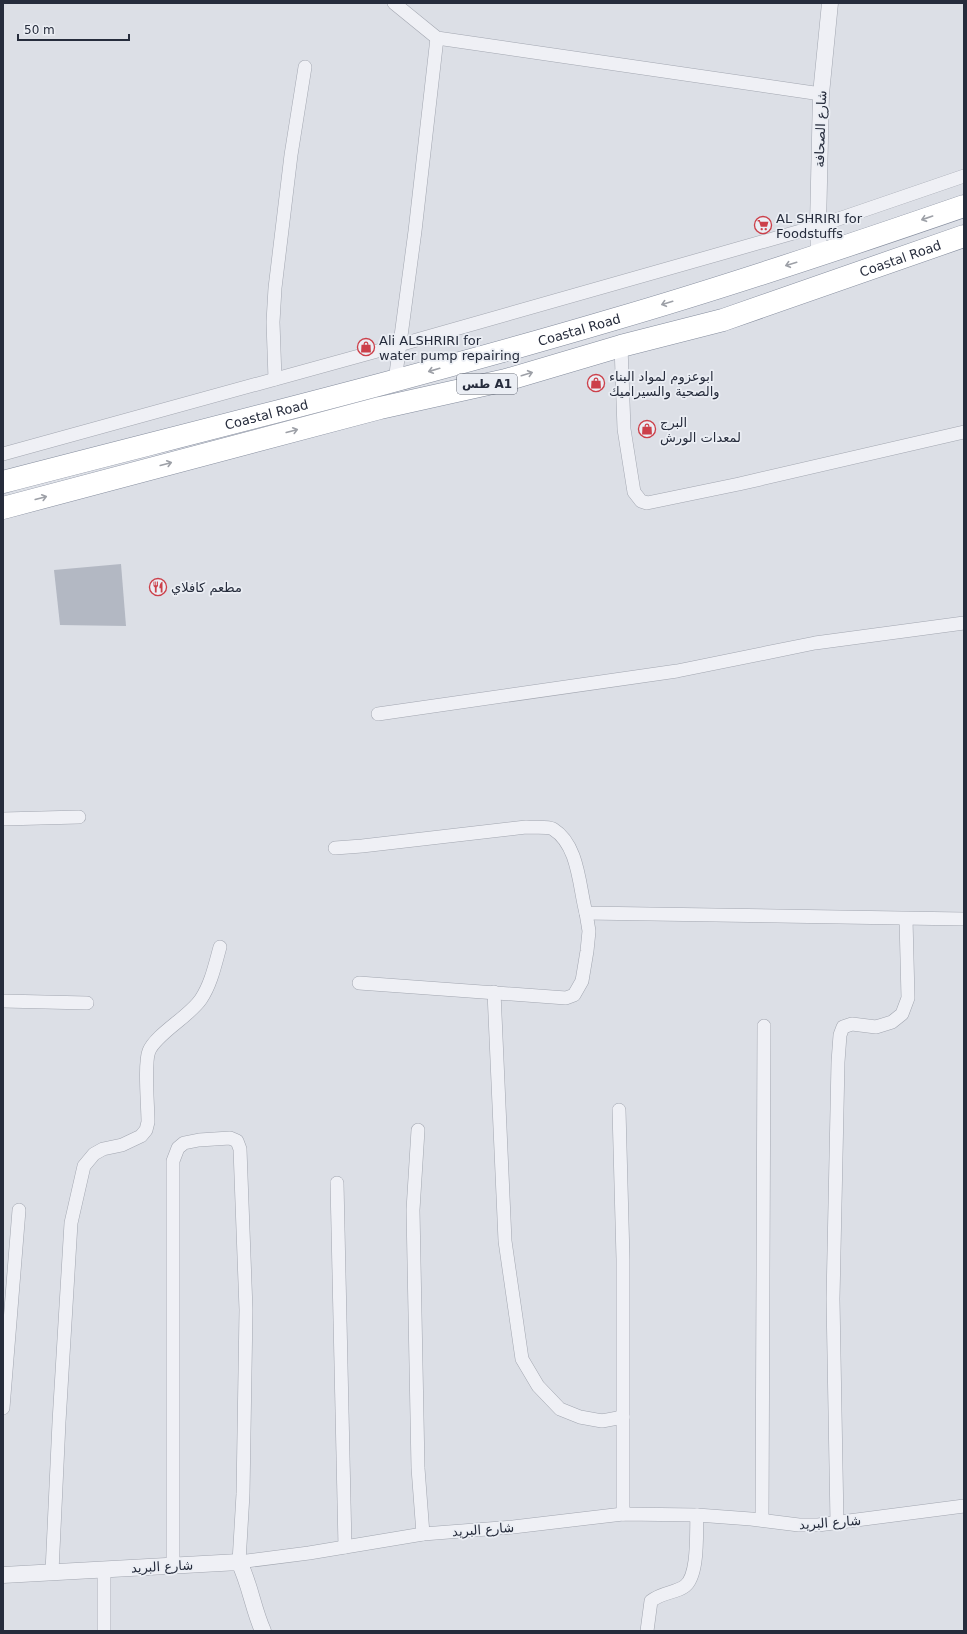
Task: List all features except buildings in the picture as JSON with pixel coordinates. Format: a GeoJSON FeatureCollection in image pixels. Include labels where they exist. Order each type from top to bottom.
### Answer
{"type":"FeatureCollection","features":[{"type":"Feature","properties":{"kind":"highway","name":"Coastal Road"},"geometry":{"type":"LineString","coordinates":[[3,482],[395,381],[616,319],[819,256],[964,206]]}},
{"type":"Feature","properties":{"kind":"highway","name":"Coastal Road"},"geometry":{"type":"LineString","coordinates":[[3,508],[380,408],[506,380],[621,346],[723,320],[964,236]]}},
{"type":"Feature","properties":{"kind":"street"},"geometry":{"type":"LineString","coordinates":[[394,3],[437,38],[821,94]]}},
{"type":"Feature","properties":{"kind":"street","name":"شارع الصحافة"},"geometry":{"type":"LineString","coordinates":[[819,256],[818,226],[821,94],[830,3]]}},
{"type":"Feature","properties":{"kind":"street"},"geometry":{"type":"LineString","coordinates":[[395,381],[415,231],[437,38]]}},
{"type":"Feature","properties":{"kind":"street"},"geometry":{"type":"LineString","coordinates":[[275,380],[273,322],[275,288],[305,67]]}},
{"type":"Feature","properties":{"kind":"street"},"geometry":{"type":"LineString","coordinates":[[3,454],[275,380],[818,226],[964,176]]}},
{"type":"Feature","properties":{"kind":"street"},"geometry":{"type":"LineString","coordinates":[[621,346],[624,429],[634,492],[641,501],[647,503],[739,484],[964,432]]}},
{"type":"Feature","properties":{"kind":"street"},"geometry":{"type":"LineString","coordinates":[[378,714],[677,671],[815,643],[964,623]]}},
{"type":"Feature","properties":{"kind":"street"},"geometry":{"type":"LineString","coordinates":[[3,819],[79,817]]}},
{"type":"Feature","properties":{"kind":"street"},"geometry":{"type":"LineString","coordinates":[[335,848],[526,827],[552,828],[567,842],[576,864],[586,913],[589,931],[582,981],[574,995],[566,998],[360,983]]}},
{"type":"Feature","properties":{"kind":"street"},"geometry":{"type":"LineString","coordinates":[[586,913],[964,919]]}},
{"type":"Feature","properties":{"kind":"street"},"geometry":{"type":"LineString","coordinates":[[837,1523],[833,1299],[838,1062],[840,1035],[843,1027],[852,1024],[876,1026],[892,1022],[902,1014],[908,998],[906,919]]}},
{"type":"Feature","properties":{"kind":"street"},"geometry":{"type":"LineString","coordinates":[[52,1572],[71,1223],[84,1166],[94,1154],[103,1149],[122,1145],[141,1136],[146,1130],[148,1122],[147,1065],[149,1051],[158,1039],[201,1000],[210,979],[220,947]]}},
{"type":"Feature","properties":{"kind":"street"},"geometry":{"type":"LineString","coordinates":[[494,992],[505,1241],[522,1359],[538,1386],[560,1409],[580,1417],[602,1421],[623,1417]]}},
{"type":"Feature","properties":{"kind":"street"},"geometry":{"type":"LineString","coordinates":[[3,1001],[87,1003]]}},
{"type":"Feature","properties":{"kind":"street"},"geometry":{"type":"LineString","coordinates":[[762,1520],[764,1026]]}},
{"type":"Feature","properties":{"kind":"street"},"geometry":{"type":"LineString","coordinates":[[619,1110],[623,1259],[623,1514]]}},
{"type":"Feature","properties":{"kind":"street"},"geometry":{"type":"LineString","coordinates":[[418,1130],[413,1210],[417,1453],[423,1534]]}},
{"type":"Feature","properties":{"kind":"street"},"geometry":{"type":"LineString","coordinates":[[173,1567],[173,1161],[178,1148],[184,1143],[199,1140],[230,1138],[237,1141],[240,1149],[246,1310],[243,1494],[239,1562],[247,1579],[254,1605],[264,1631]]}},
{"type":"Feature","properties":{"kind":"street"},"geometry":{"type":"LineString","coordinates":[[338,1183],[345,1547]]}},
{"type":"Feature","properties":{"kind":"street"},"geometry":{"type":"LineString","coordinates":[[3,1408],[19,1210]]}},
{"type":"Feature","properties":{"kind":"street","name":"شارع البريد"},"geometry":{"type":"LineString","coordinates":[[3,1575],[104,1569],[173,1567],[239,1562],[423,1534],[513,1527],[623,1514],[697,1514],[799,1525],[837,1523],[964,1506]]}},
{"type":"Feature","properties":{"kind":"street"},"geometry":{"type":"LineString","coordinates":[[647,1631],[651,1601],[657,1596],[685,1586],[691,1578],[695,1564],[697,1514]]}},
{"type":"Feature","properties":{"kind":"street"},"geometry":{"type":"LineString","coordinates":[[104,1569],[104,1631]]}},
{"type":"Feature","properties":{"kind":"place","name":"AL SHRIRI for Foodstuffs"},"geometry":{"type":"Point","coordinates":[763,225]}},
{"type":"Feature","properties":{"kind":"place","name":"Ali ALSHRIRI for water pump repairing"},"geometry":{"type":"Point","coordinates":[366,347]}},
{"type":"Feature","properties":{"kind":"place","name":"ابوعزوم لمواد البناء والصحية والسيراميك"},"geometry":{"type":"Point","coordinates":[596,383]}},
{"type":"Feature","properties":{"kind":"place","name":"البرج لمعدات الورش"},"geometry":{"type":"Point","coordinates":[647,429]}},
{"type":"Feature","properties":{"kind":"place","name":"مطعم كافلاي"},"geometry":{"type":"Point","coordinates":[158,587]}}]}
